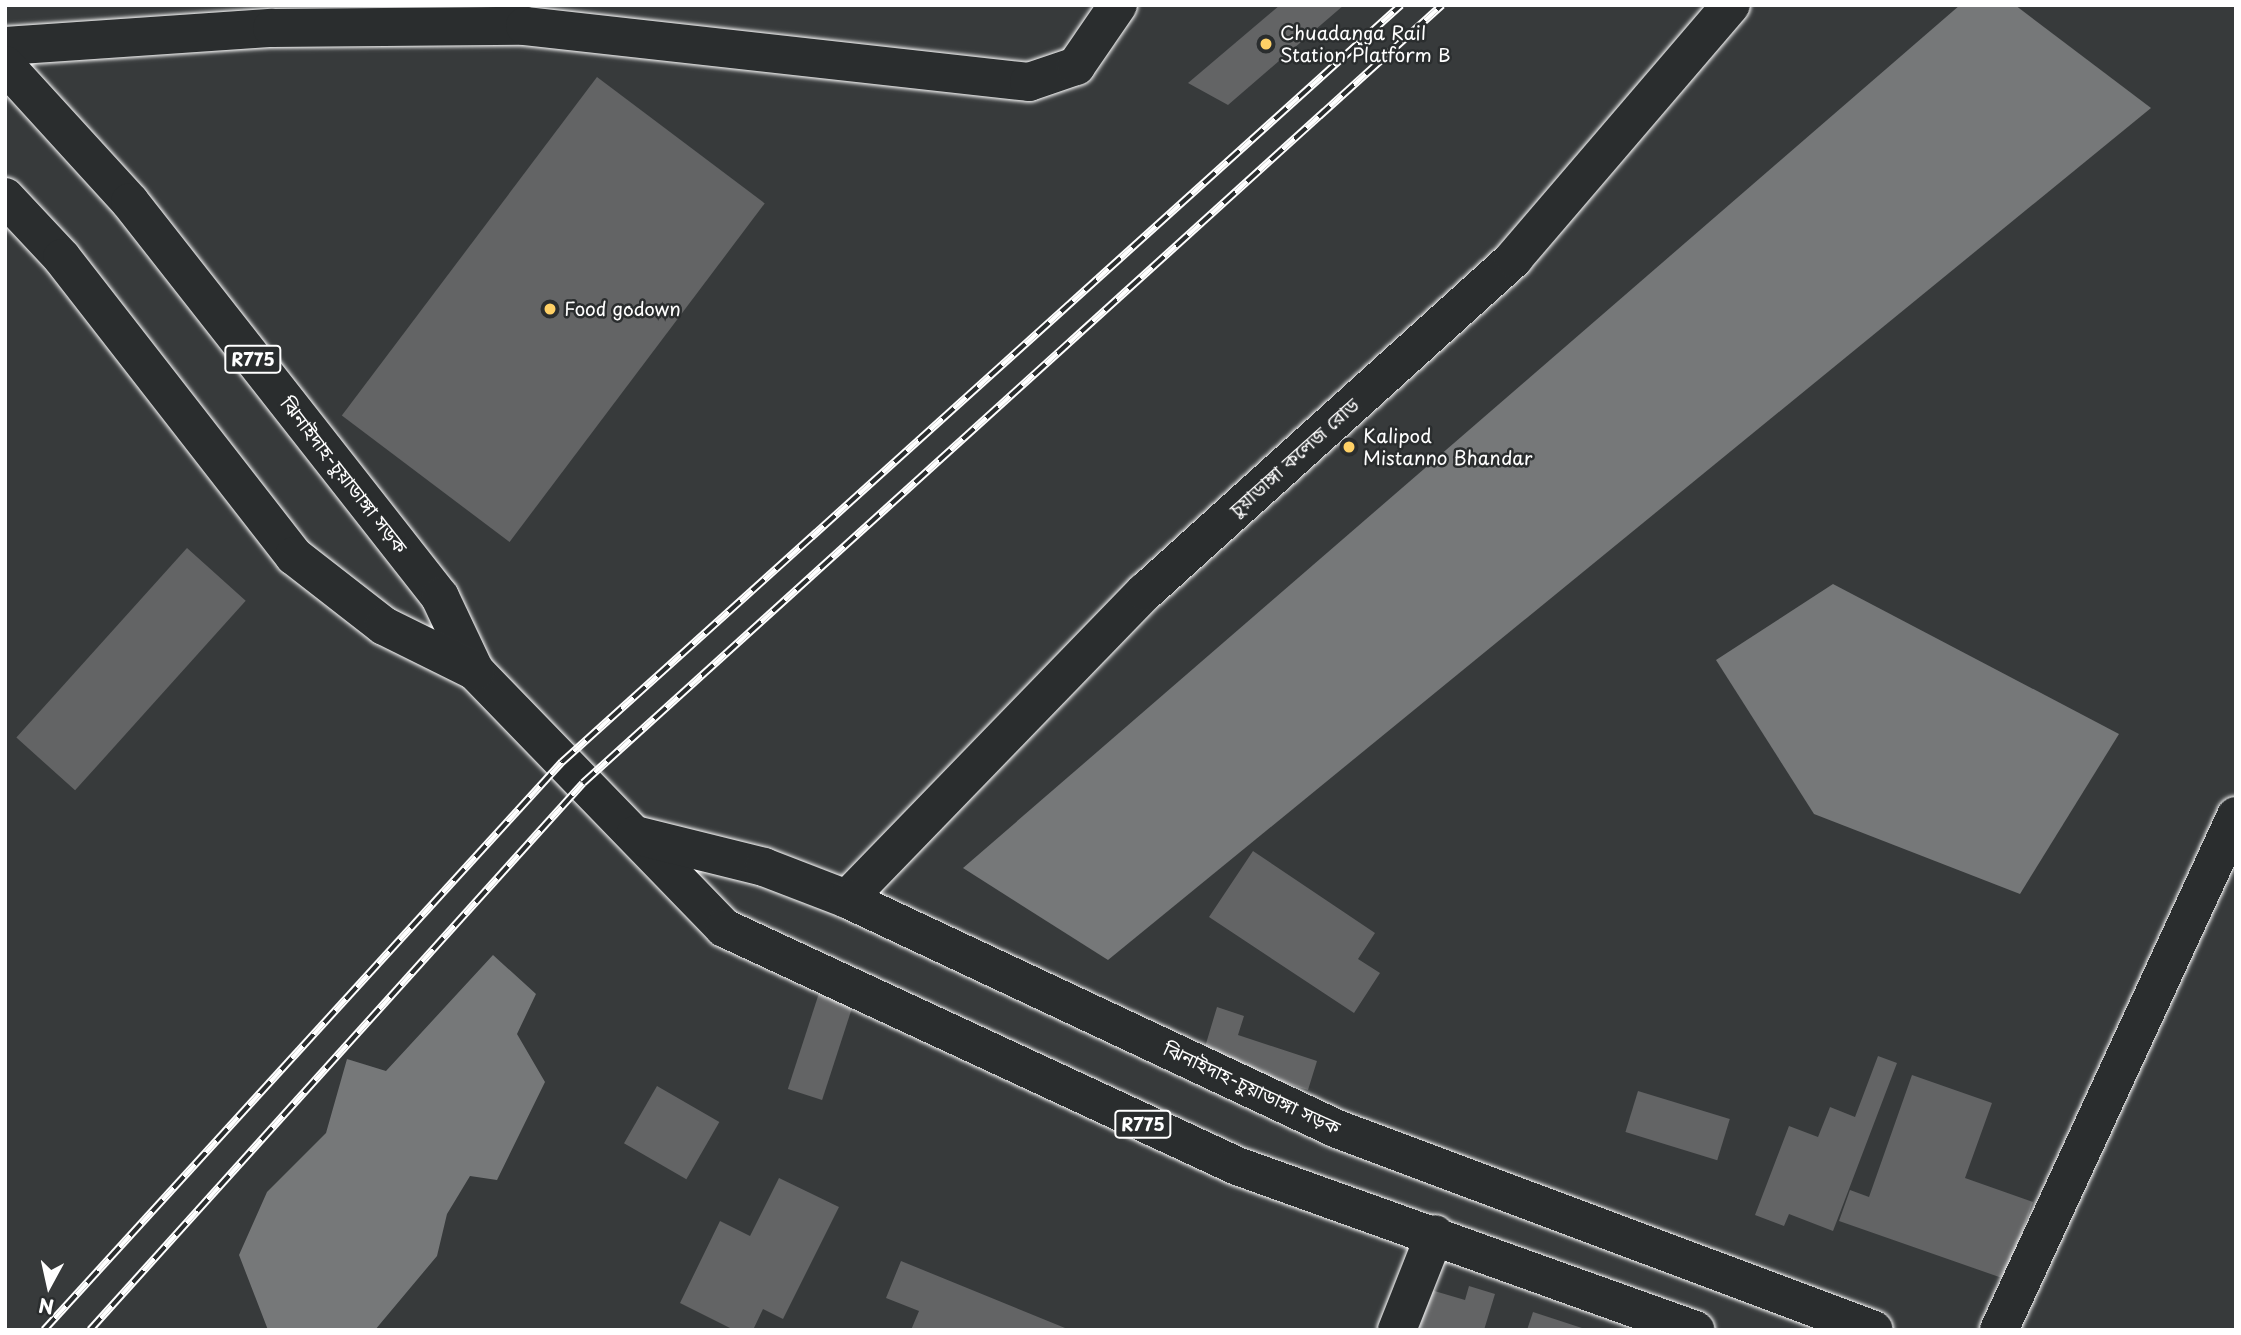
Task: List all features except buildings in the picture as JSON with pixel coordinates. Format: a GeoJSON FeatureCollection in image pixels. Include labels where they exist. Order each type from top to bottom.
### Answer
{"type":"FeatureCollection","features":[{"type":"Feature","properties":{"kind":"main road"},"geometry":{"type":"LineString","coordinates":[[5,46],[356,16],[538,27],[1029,82],[1076,66],[1118,5]]}},
{"type":"Feature","properties":{"kind":"main road","name":"চুয়াডাঙ্গা কলেজ রোড"},"geometry":{"type":"LineString","coordinates":[[847,899],[1145,592],[1514,258],[1731,5]]}},
{"type":"Feature","properties":{"kind":"main road","name":"ঝিনাইদাহ-চুয়াডাঙ্গা সড়ক"},"geometry":{"type":"LineString","coordinates":[[5,65],[130,202],[432,587],[475,671],[724,928],[1237,1166],[1435,1234],[1696,1330]]}},
{"type":"Feature","properties":{"kind":"main road","name":"ঝিনাইদাহ-চুয়াডাঙ্গা সড়ক"},"geometry":{"type":"LineString","coordinates":[[5,197],[62,258],[294,556],[384,626],[475,671]]}},
{"type":"Feature","properties":{"kind":"main road"},"geometry":{"type":"LineString","coordinates":[[1999,1330],[2236,816]]}},
{"type":"Feature","properties":{"kind":"main road","name":"ঝিনাইদাহ-চুয়াডাঙ্গা সড়ক"},"geometry":{"type":"LineString","coordinates":[[635,835],[764,867],[847,899],[1337,1129],[1874,1330]]}},
{"type":"Feature","properties":{"kind":"main road"},"geometry":{"type":"LineString","coordinates":[[1397,1330],[1435,1234]]}},
{"type":"Feature","properties":{"kind":"shaded area"},"geometry":{"type":"Polygon","coordinates":[[[1960,5],[2015,5],[2151,108],[1108,960],[963,868],[1960,5]]]}},
{"type":"Feature","properties":{"kind":"shaded area"},"geometry":{"type":"Polygon","coordinates":[[[1833,584],[2119,734],[2020,894],[1814,814],[1716,660],[1833,584]]]}},
{"type":"Feature","properties":{"kind":"shaded area"},"geometry":{"type":"Polygon","coordinates":[[[493,955],[536,994],[517,1034],[545,1082],[497,1180],[470,1176],[447,1214],[437,1256],[375,1330],[268,1330],[239,1255],[267,1192],[326,1133],[347,1059],[386,1071],[493,955]]]}},
{"type":"Feature","properties":{"kind":"railway"},"geometry":{"type":"LineString","coordinates":[[44,1330],[562,762],[1401,5]]}},
{"type":"Feature","properties":{"kind":"railway"},"geometry":{"type":"LineString","coordinates":[[90,1330],[583,783],[1442,5]]}},
{"type":"Feature","properties":{"kind":"place","name":"Chuadanga Rail Station Platform B"},"geometry":{"type":"Point","coordinates":[1266,44]}},
{"type":"Feature","properties":{"kind":"place","name":"Food godown"},"geometry":{"type":"Point","coordinates":[550,309]}},
{"type":"Feature","properties":{"kind":"place","name":"Kalipod Mistanno Bhandar"},"geometry":{"type":"Point","coordinates":[1349,447]}}]}
